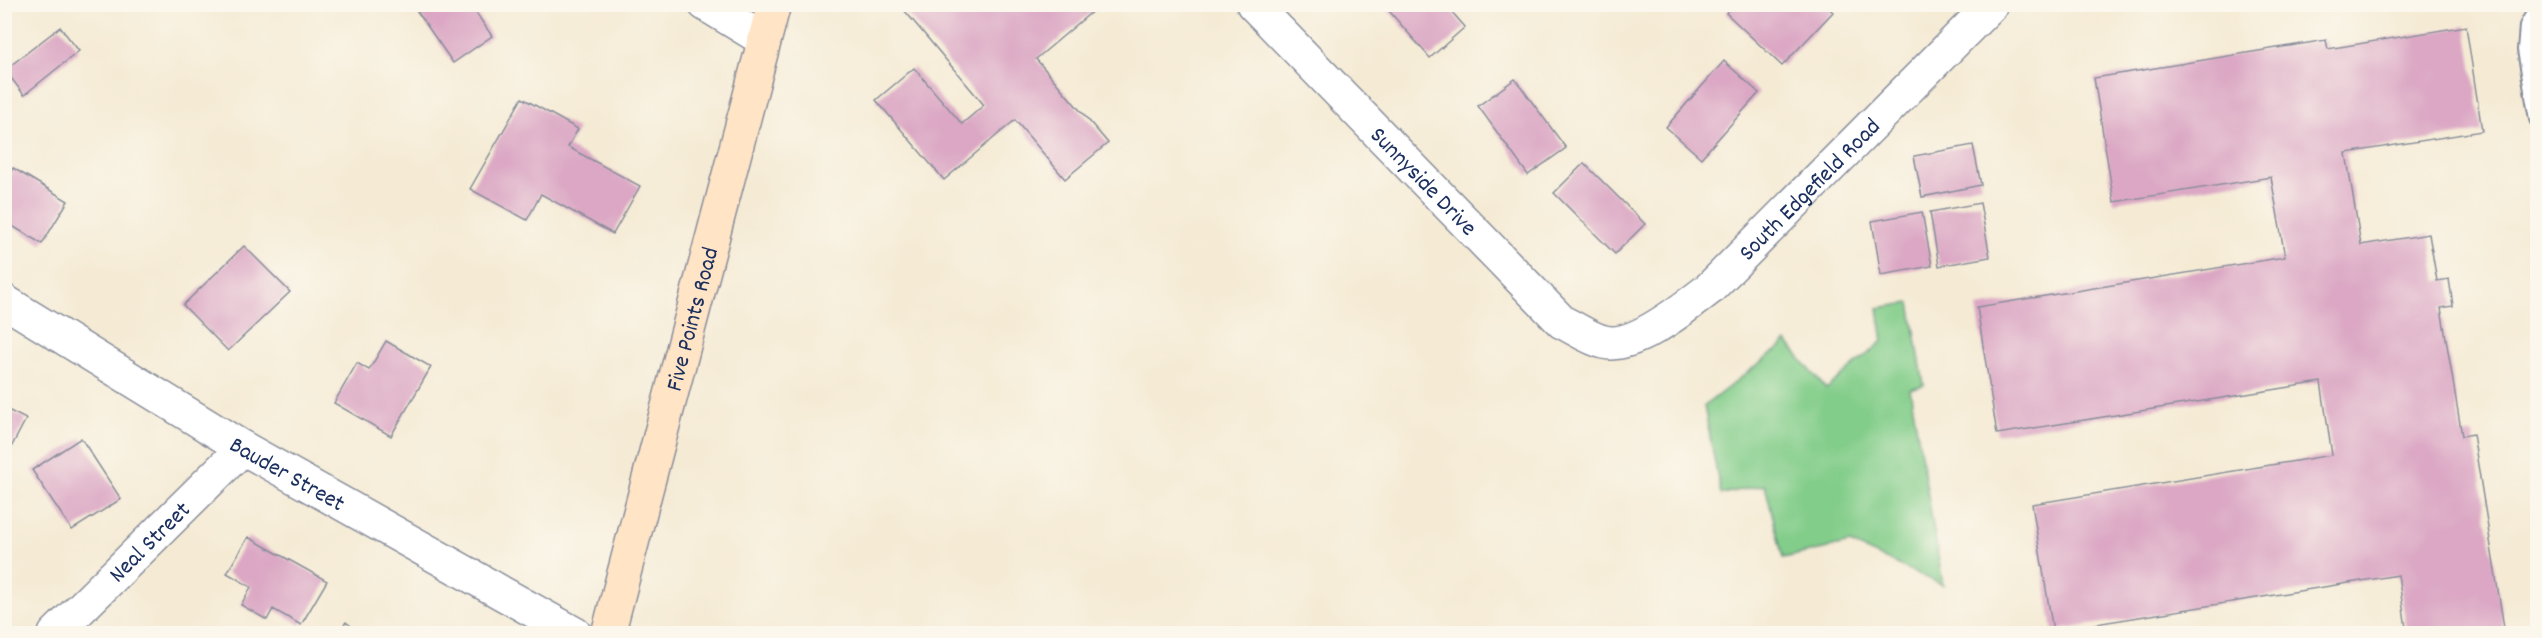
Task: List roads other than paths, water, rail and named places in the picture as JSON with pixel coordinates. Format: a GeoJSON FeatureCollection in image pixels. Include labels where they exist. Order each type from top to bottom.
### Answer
{"type":"FeatureCollection","features":[{"type":"Feature","properties":{"kind":"street"},"geometry":{"type":"LineString","coordinates":[[705,4],[764,40]]}},
{"type":"Feature","properties":{"kind":"street","name":"Five Points Road"},"geometry":{"type":"LineString","coordinates":[[608,633],[774,4]]}},
{"type":"Feature","properties":{"kind":"street","name":"Sunnyside Drive"},"geometry":{"type":"LineString","coordinates":[[1253,4],[1562,322],[1605,343]]}},
{"type":"Feature","properties":{"kind":"street","name":"South Edgefield Road"},"geometry":{"type":"LineString","coordinates":[[1605,343],[1628,339],[1669,321],[1709,289],[1992,4]]}},
{"type":"Feature","properties":{"kind":"street","name":"Bauder Street"},"geometry":{"type":"LineString","coordinates":[[4,301],[243,448],[575,633]]}},
{"type":"Feature","properties":{"kind":"street","name":"Neal Street"},"geometry":{"type":"LineString","coordinates":[[55,633],[243,448]]}},
{"type":"Feature","properties":{"kind":"lane"},"geometry":{"type":"LineString","coordinates":[[2538,8],[2528,26],[2526,50],[2538,119]]}}]}
